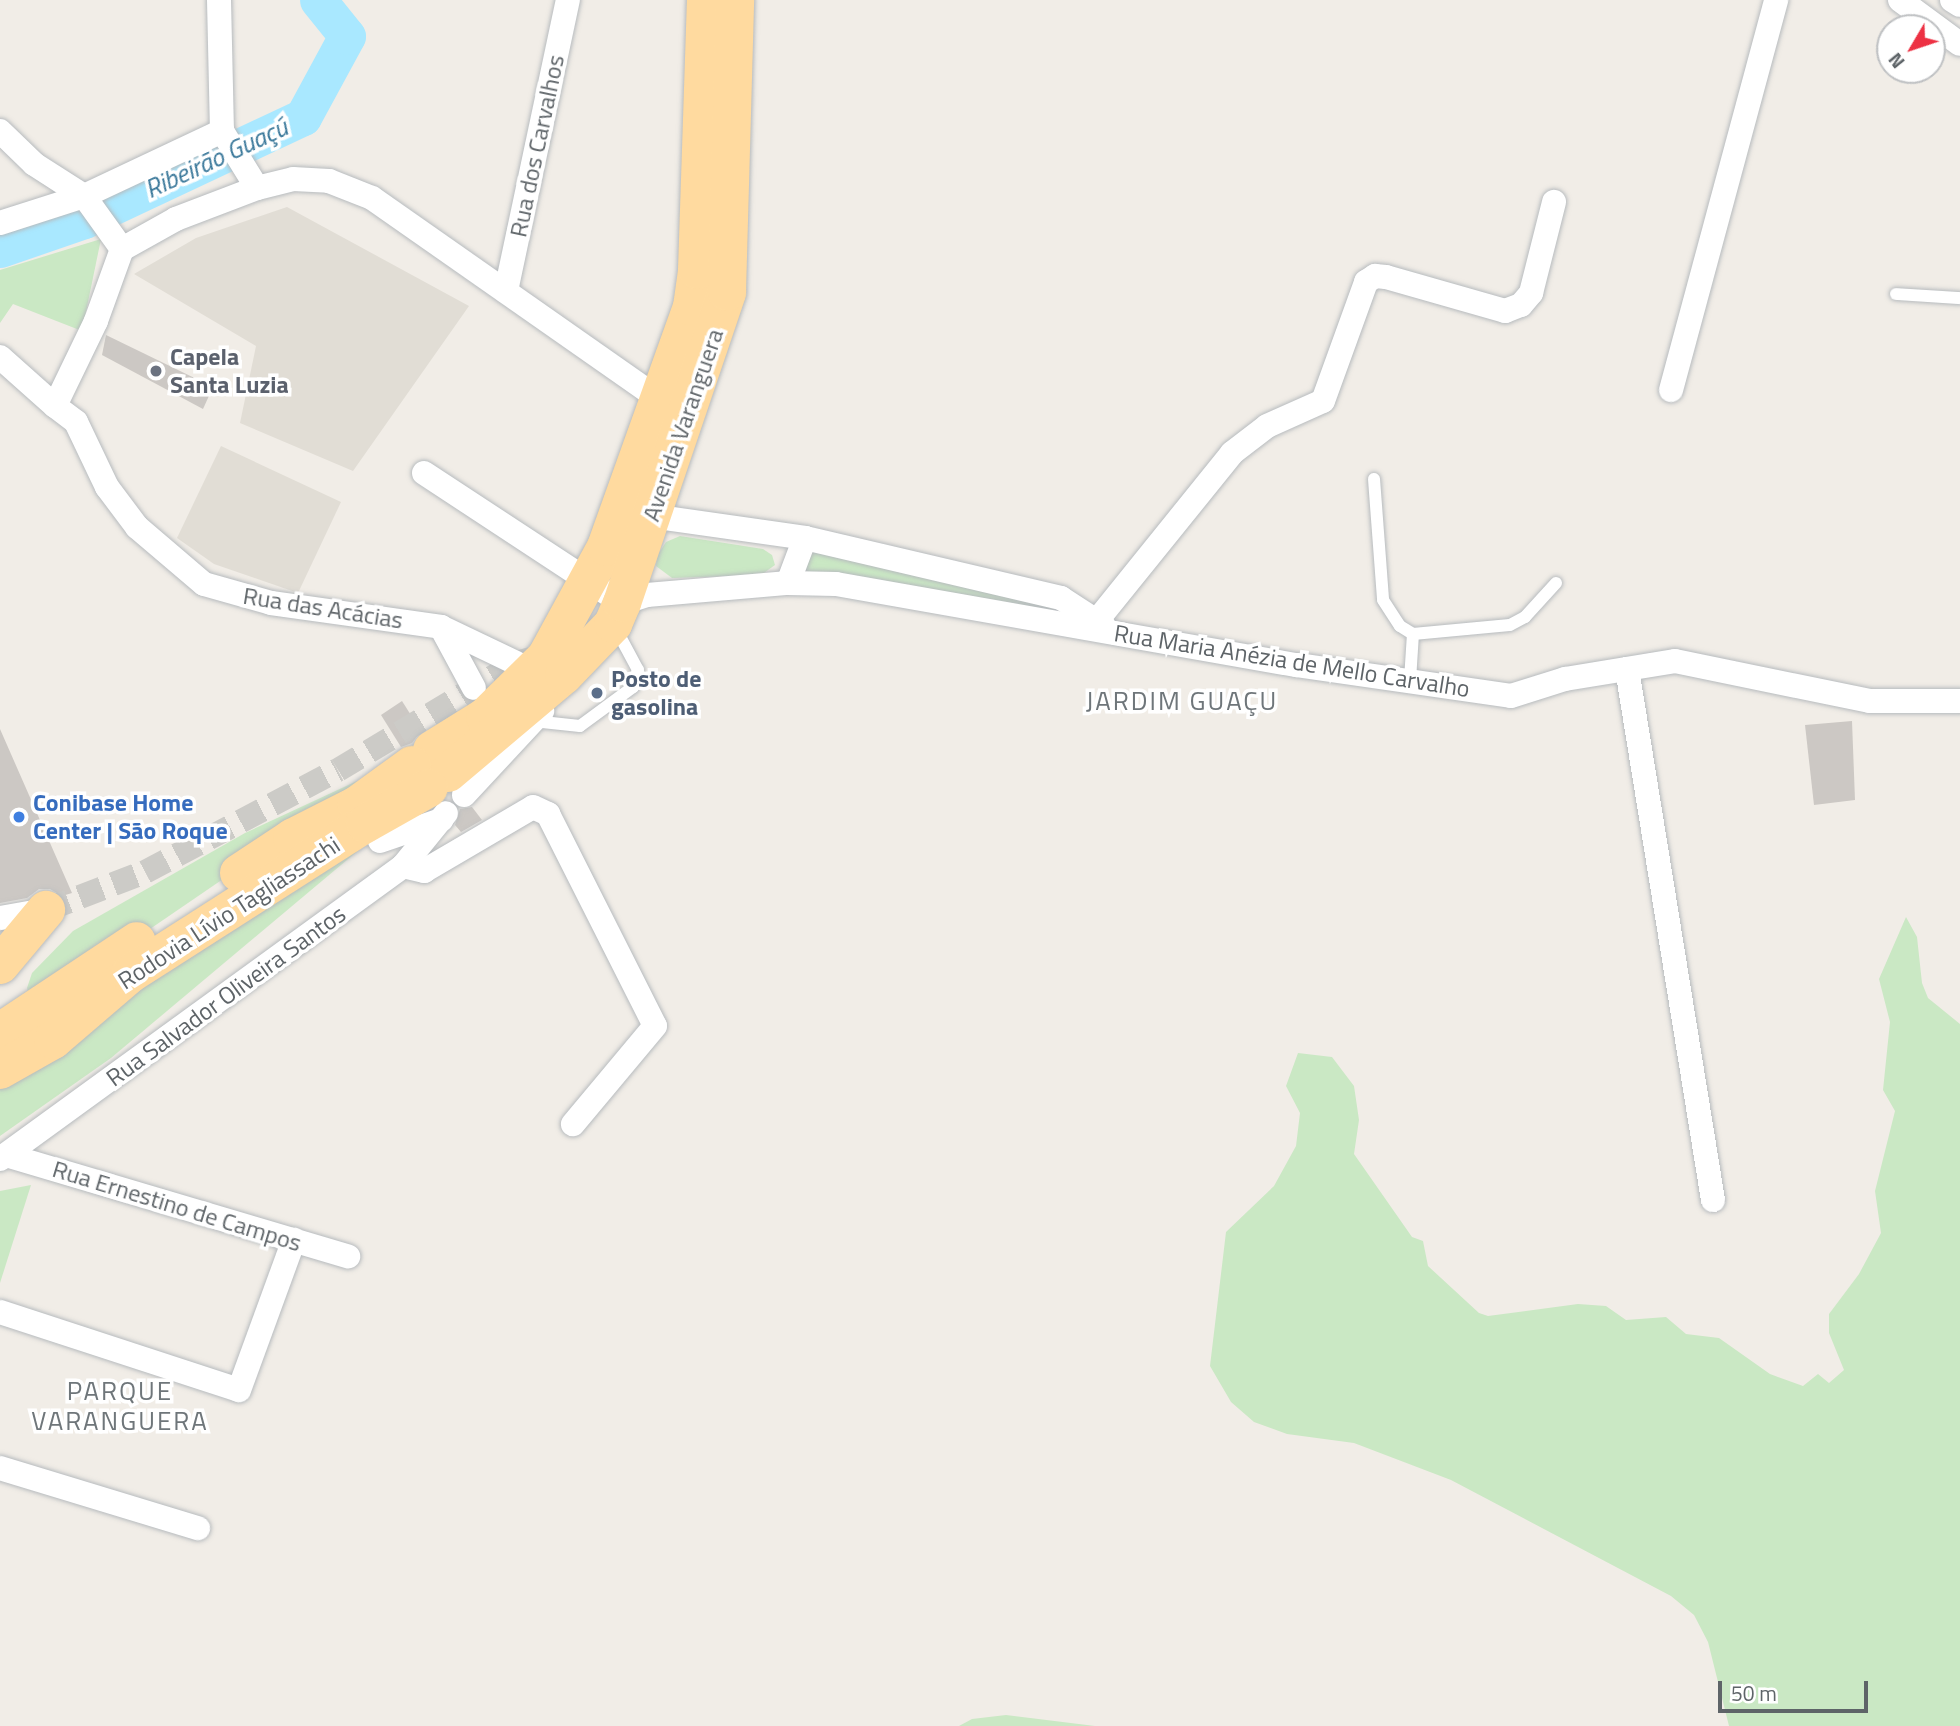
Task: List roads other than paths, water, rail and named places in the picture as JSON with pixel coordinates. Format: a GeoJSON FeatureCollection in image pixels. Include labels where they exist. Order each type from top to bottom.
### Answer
{"type":"FeatureCollection","features":[{"type":"Feature","properties":{"kind":"highway","name":"Avenida Varanguera"},"geometry":{"type":"LineString","coordinates":[[439,786],[564,675],[617,613],[660,400],[692,307],[697,270],[706,0]]}},
{"type":"Feature","properties":{"kind":"highway","name":"Avenida Varanguera"},"geometry":{"type":"LineString","coordinates":[[439,786],[485,717],[546,657],[589,581],[636,513],[727,292],[735,0]]}},
{"type":"Feature","properties":{"kind":"highway","name":"Rodovia Lívio Tagliassachi"},"geometry":{"type":"LineString","coordinates":[[0,1070],[53,1040],[130,974],[372,832],[439,786]]}},
{"type":"Feature","properties":{"kind":"highway","name":"Rodovia Lívio Tagliassachi"},"geometry":{"type":"LineString","coordinates":[[0,1032],[292,838],[357,805],[439,786]]}},
{"type":"Feature","properties":{"kind":"highway"},"geometry":{"type":"LineString","coordinates":[[0,965],[46,910]]}},
{"type":"Feature","properties":{"kind":"highway"},"geometry":{"type":"LineString","coordinates":[[0,1032],[29,1045],[53,1040]]}},
{"type":"Feature","properties":{"kind":"street"},"geometry":{"type":"LineString","coordinates":[[219,0],[231,147],[257,188]]}},
{"type":"Feature","properties":{"kind":"street","name":"Rua dos Carvalhos"},"geometry":{"type":"LineString","coordinates":[[506,291],[568,0]]}},
{"type":"Feature","properties":{"kind":"street"},"geometry":{"type":"LineString","coordinates":[[1671,390],[1776,0]]}},
{"type":"Feature","properties":{"kind":"street"},"geometry":{"type":"LineString","coordinates":[[1900,0],[1960,44]]}},
{"type":"Feature","properties":{"kind":"street"},"geometry":{"type":"LineString","coordinates":[[1952,0],[1960,5]]}},
{"type":"Feature","properties":{"kind":"street"},"geometry":{"type":"LineString","coordinates":[[0,131],[34,164],[93,209],[122,249]]}},
{"type":"Feature","properties":{"kind":"street"},"geometry":{"type":"LineString","coordinates":[[0,222],[93,209],[231,147]]}},
{"type":"Feature","properties":{"kind":"street"},"geometry":{"type":"LineString","coordinates":[[55,406],[96,321],[122,249],[176,219],[257,188],[293,178],[328,181],[372,198],[660,400]]}},
{"type":"Feature","properties":{"kind":"street"},"geometry":{"type":"LineString","coordinates":[[636,513],[805,538],[1061,598],[1100,627],[1231,453],[1267,426],[1323,401],[1366,282],[1375,276],[1386,277],[1505,311],[1521,305],[1531,293],[1554,202]]}},
{"type":"Feature","properties":{"kind":"street","name":"Rua das Acácias"},"geometry":{"type":"LineString","coordinates":[[0,357],[76,422],[107,487],[137,527],[204,584],[271,603],[441,627],[516,663]]}},
{"type":"Feature","properties":{"kind":"street"},"geometry":{"type":"LineString","coordinates":[[424,473],[589,581],[617,613]]}},
{"type":"Feature","properties":{"kind":"street"},"geometry":{"type":"LineString","coordinates":[[788,583],[805,538]]}},
{"type":"Feature","properties":{"kind":"street","name":"Rua Maria Anézia de Mello Carvalho"},"geometry":{"type":"LineString","coordinates":[[617,613],[647,595],[788,583],[836,584],[1511,696],[1565,679],[1675,661],[1870,701],[1960,701]]}},
{"type":"Feature","properties":{"kind":"street"},"geometry":{"type":"LineString","coordinates":[[441,627],[474,688]]}},
{"type":"Feature","properties":{"kind":"street"},"geometry":{"type":"LineString","coordinates":[[1627,669],[1713,1200]]}},
{"type":"Feature","properties":{"kind":"street","name":"Rua Salvador Oliveira Santos"},"geometry":{"type":"LineString","coordinates":[[3,1157],[402,866],[439,786],[533,721],[564,675]]}},
{"type":"Feature","properties":{"kind":"street"},"geometry":{"type":"LineString","coordinates":[[372,832],[402,866],[424,871],[533,807],[548,814],[655,1026],[573,1124]]}},
{"type":"Feature","properties":{"kind":"street"},"geometry":{"type":"LineString","coordinates":[[0,918],[46,910]]}},
{"type":"Feature","properties":{"kind":"street","name":"Rua Ernestino de Campos"},"geometry":{"type":"LineString","coordinates":[[3,1157],[348,1256]]}},
{"type":"Feature","properties":{"kind":"street"},"geometry":{"type":"LineString","coordinates":[[0,1312],[239,1391],[293,1240]]}},
{"type":"Feature","properties":{"kind":"street"},"geometry":{"type":"LineString","coordinates":[[0,1468],[198,1528]]}},
{"type":"Feature","properties":{"kind":"lane"},"geometry":{"type":"LineString","coordinates":[[1896,294],[1960,298]]}},
{"type":"Feature","properties":{"kind":"lane"},"geometry":{"type":"LineString","coordinates":[[1374,480],[1383,600],[1399,626],[1413,634],[1510,625],[1525,617],[1556,583]]}},
{"type":"Feature","properties":{"kind":"lane"},"geometry":{"type":"LineString","coordinates":[[533,721],[580,726],[633,687],[638,670],[617,613]]}},
{"type":"Feature","properties":{"kind":"lane"},"geometry":{"type":"LineString","coordinates":[[1410,680],[1413,634]]}},
{"type":"Feature","properties":{"kind":"waterway","name":"Ribeirão Guaçú"},"geometry":{"type":"LineString","coordinates":[[0,249],[84,220],[303,117],[347,36],[318,0]]}},
{"type":"Feature","properties":{"kind":"tunnel"},"geometry":{"type":"LineString","coordinates":[[46,910],[145,872],[338,770],[516,663],[531,659]]}},
{"type":"Feature","properties":{"kind":"place","name":"Capela Santa Luzia"},"geometry":{"type":"Point","coordinates":[156,371]}},
{"type":"Feature","properties":{"kind":"place","name":"Posto de gasolina"},"geometry":{"type":"Point","coordinates":[597,693]}},
{"type":"Feature","properties":{"kind":"place","name":"Conibase Home Center | São Roque"},"geometry":{"type":"Point","coordinates":[19,817]}},
{"type":"Feature","properties":{"kind":"district","name":"JARDIM GUAÇU"},"geometry":{"type":"Point","coordinates":[1182,701]}},
{"type":"Feature","properties":{"kind":"district","name":"PARQUE VARANGUERA"},"geometry":{"type":"Point","coordinates":[120,1406]}}]}
